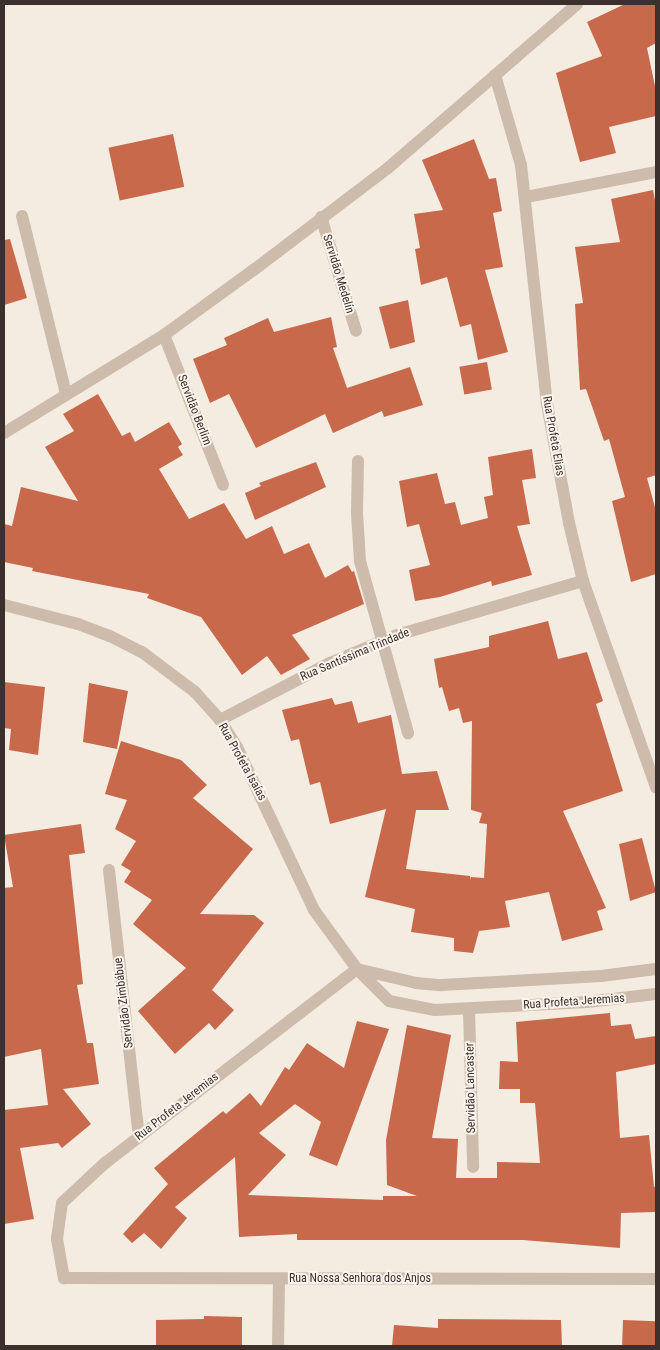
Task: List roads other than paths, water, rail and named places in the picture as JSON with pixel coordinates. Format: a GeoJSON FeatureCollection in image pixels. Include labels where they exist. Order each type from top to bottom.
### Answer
{"type":"FeatureCollection","features":[{"type":"Feature","properties":{"kind":"street"},"geometry":{"type":"LineString","coordinates":[[4,433],[164,335],[388,168],[577,4]]}},
{"type":"Feature","properties":{"kind":"street","name":"Rua Profeta Elias"},"geometry":{"type":"LineString","coordinates":[[495,75],[521,165],[526,197],[547,404],[583,581],[656,787]]}},
{"type":"Feature","properties":{"kind":"street"},"geometry":{"type":"LineString","coordinates":[[526,197],[656,172]]}},
{"type":"Feature","properties":{"kind":"street"},"geometry":{"type":"LineString","coordinates":[[22,216],[66,394]]}},
{"type":"Feature","properties":{"kind":"street","name":"Servidão Medelín"},"geometry":{"type":"LineString","coordinates":[[321,217],[356,331]]}},
{"type":"Feature","properties":{"kind":"street","name":"Servidão Berlim"},"geometry":{"type":"LineString","coordinates":[[164,335],[223,485]]}},
{"type":"Feature","properties":{"kind":"street"},"geometry":{"type":"LineString","coordinates":[[358,461],[356,514],[360,562],[384,640],[408,733]]}},
{"type":"Feature","properties":{"kind":"street","name":"Rua Santíssima Trindade"},"geometry":{"type":"LineString","coordinates":[[220,720],[330,663],[384,640],[583,581]]}},
{"type":"Feature","properties":{"kind":"street","name":"Rua Profeta Isaías"},"geometry":{"type":"LineString","coordinates":[[4,604],[78,624],[142,652],[195,692],[220,720],[258,787],[314,910],[357,969]]}},
{"type":"Feature","properties":{"kind":"street","name":"Servidão Zimbábue"},"geometry":{"type":"LineString","coordinates":[[108,870],[140,1136]]}},
{"type":"Feature","properties":{"kind":"street","name":"Rua Profeta Jeremias"},"geometry":{"type":"LineString","coordinates":[[357,969],[416,983],[449,985],[582,978],[656,969]]}},
{"type":"Feature","properties":{"kind":"street","name":"Rua Profeta Jeremias"},"geometry":{"type":"LineString","coordinates":[[357,969],[389,1001],[413,1008],[469,1009],[656,994]]}},
{"type":"Feature","properties":{"kind":"street","name":"Rua Profeta Jeremias"},"geometry":{"type":"LineString","coordinates":[[64,1278],[57,1239],[62,1203],[106,1162],[357,969]]}},
{"type":"Feature","properties":{"kind":"street","name":"Servidão Lancaster"},"geometry":{"type":"LineString","coordinates":[[469,1009],[473,1167]]}},
{"type":"Feature","properties":{"kind":"street","name":"Rua Nossa Senhora dos Anjos"},"geometry":{"type":"LineString","coordinates":[[64,1278],[656,1279]]}},
{"type":"Feature","properties":{"kind":"street"},"geometry":{"type":"LineString","coordinates":[[278,1346],[279,1279]]}}]}
